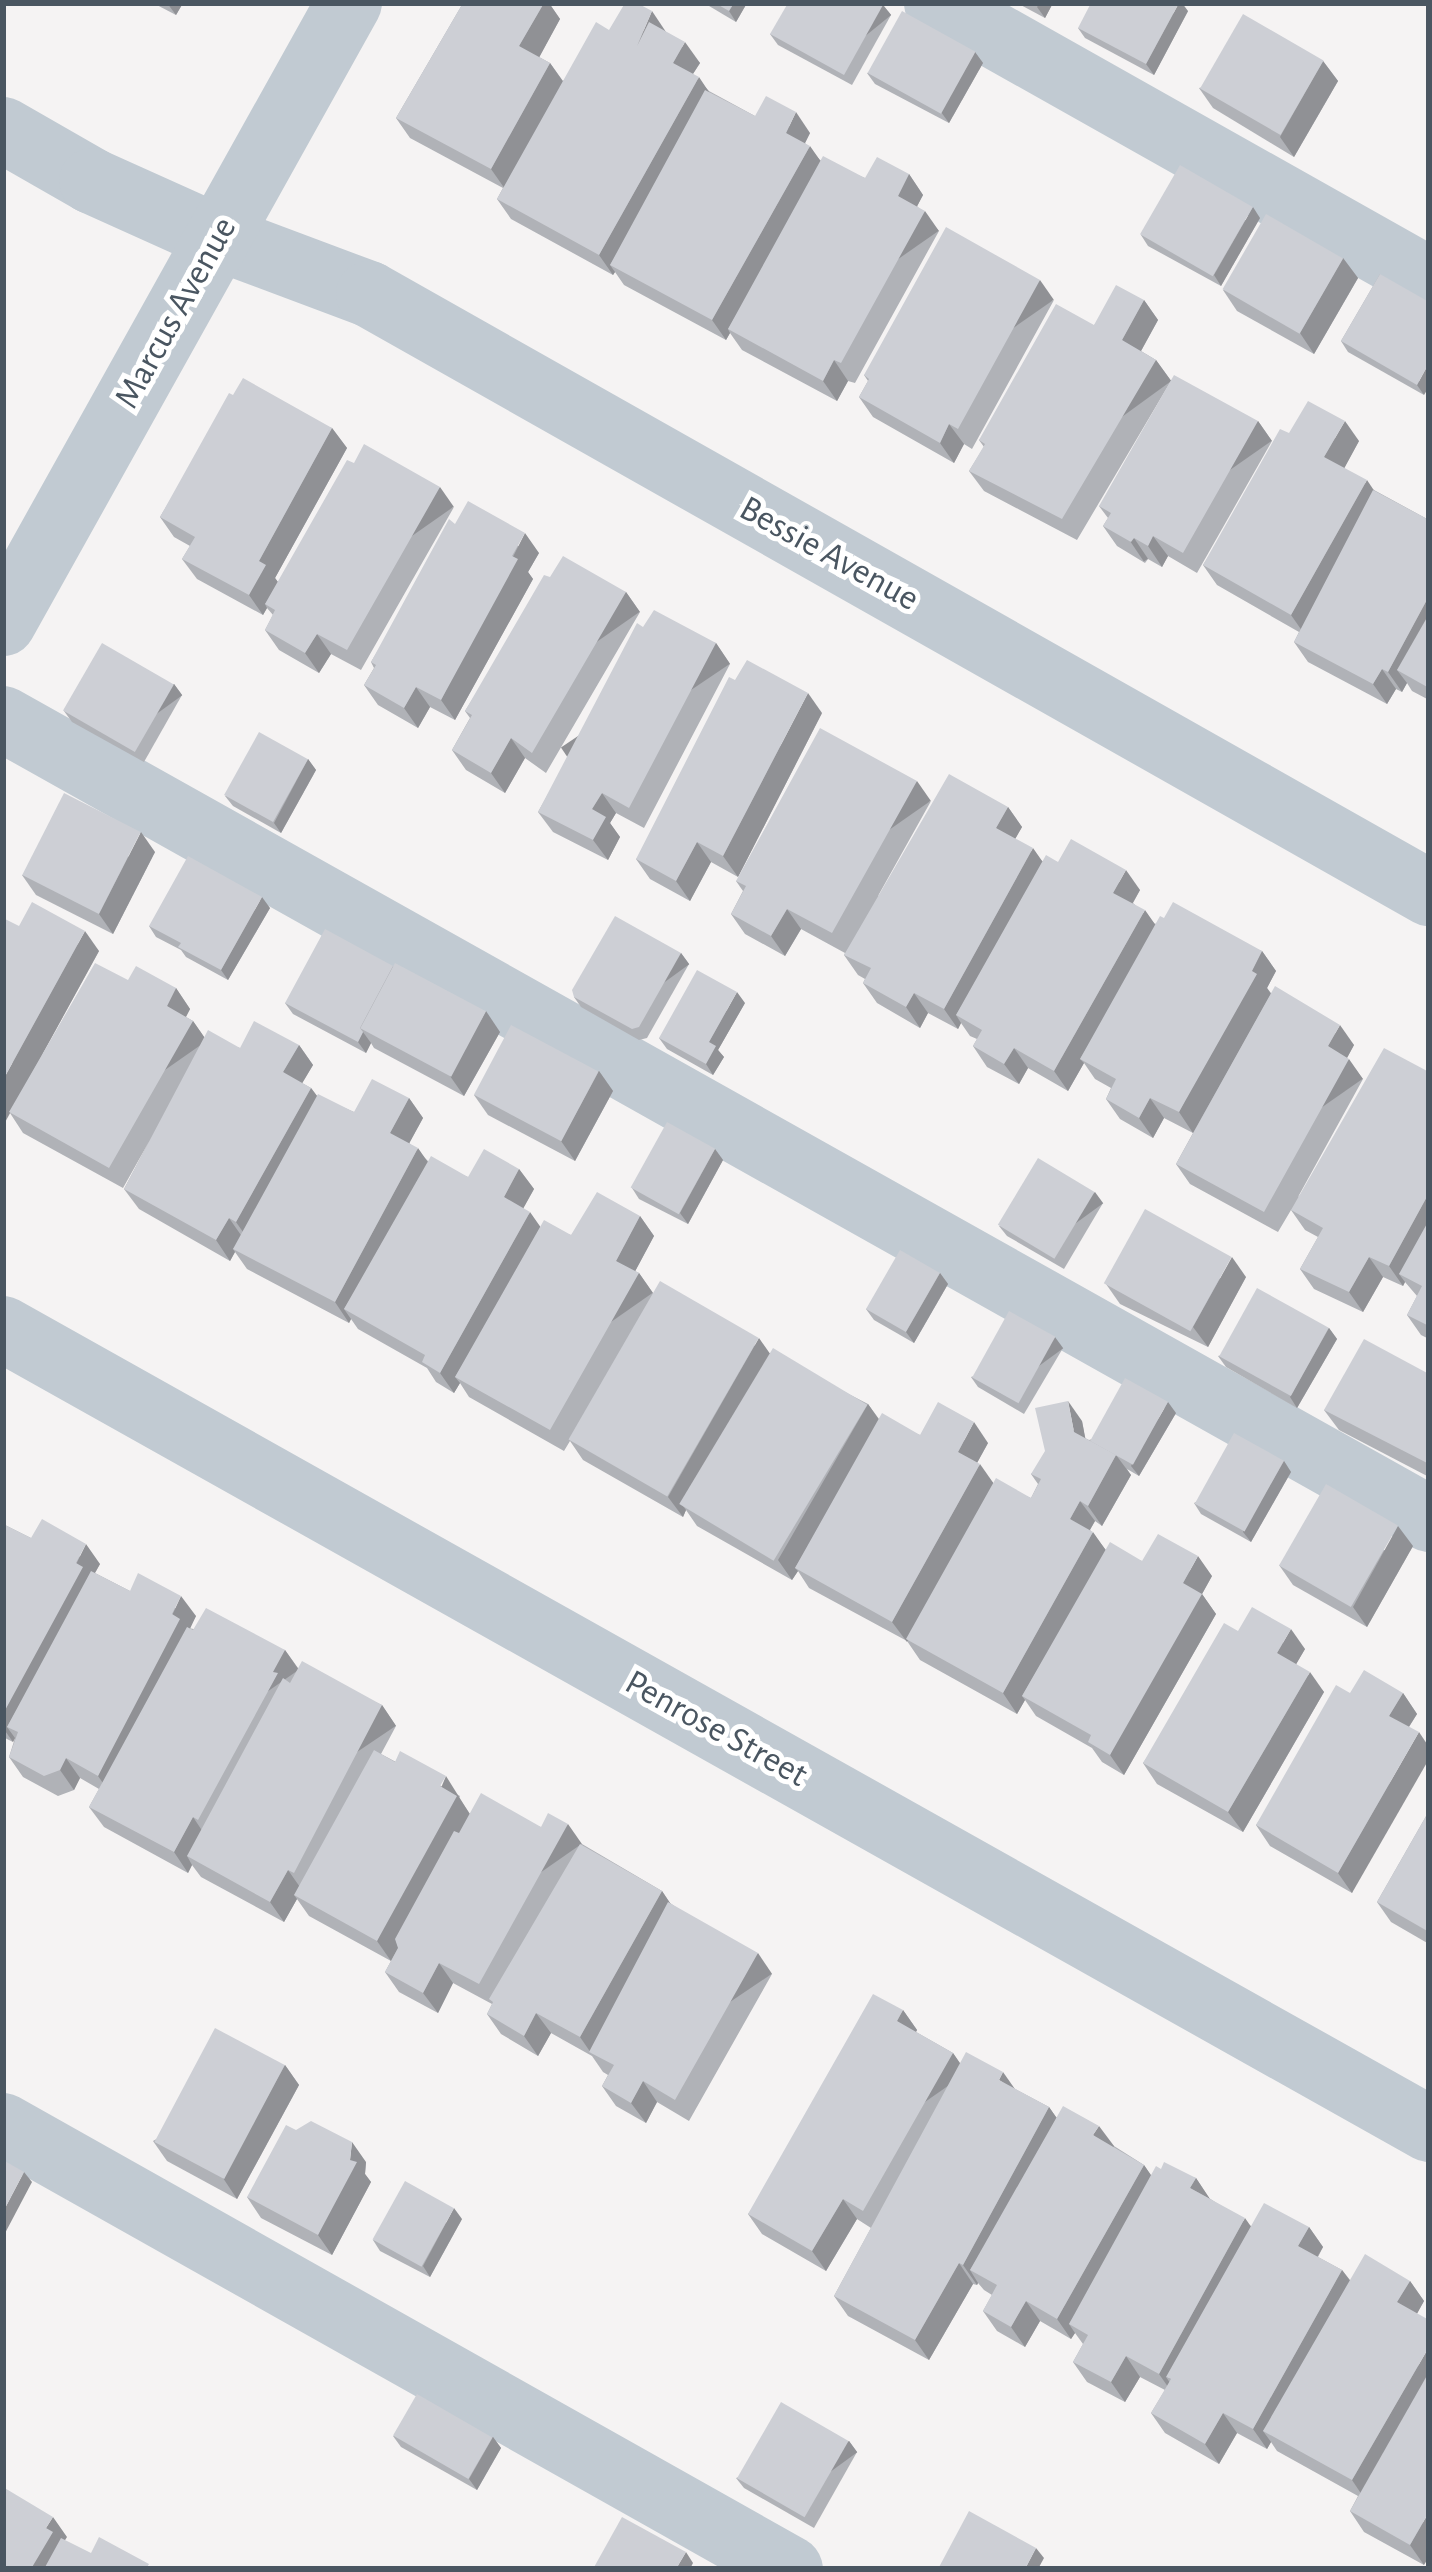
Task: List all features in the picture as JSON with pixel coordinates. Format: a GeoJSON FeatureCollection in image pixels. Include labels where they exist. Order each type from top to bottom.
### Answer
{"type":"FeatureCollection","features":[{"type":"Feature","properties":{"kind":"street","name":"Marcus Avenue"},"geometry":{"type":"LineString","coordinates":[[3,623],[349,3]]}},
{"type":"Feature","properties":{"kind":"street"},"geometry":{"type":"LineString","coordinates":[[937,3],[1429,280]]}},
{"type":"Feature","properties":{"kind":"street","name":"Bessie Avenue"},"geometry":{"type":"LineString","coordinates":[[3,130],[92,181],[219,238],[369,294],[1429,893]]}},
{"type":"Feature","properties":{"kind":"street"},"geometry":{"type":"LineString","coordinates":[[3,719],[1429,1519]]}},
{"type":"Feature","properties":{"kind":"street","name":"Penrose Street"},"geometry":{"type":"LineString","coordinates":[[3,1329],[1429,2129]]}},
{"type":"Feature","properties":{"kind":"street"},"geometry":{"type":"LineString","coordinates":[[3,2126],[790,2569]]}},
{"type":"Feature","properties":{"kind":"building"},"geometry":{"type":"Polygon","coordinates":[[[463,3],[544,3],[519,46],[550,63],[491,169],[396,118],[463,3]]]}},
{"type":"Feature","properties":{"kind":"building"},"geometry":{"type":"Polygon","coordinates":[[[625,3],[652,11],[637,46],[649,22],[685,42],[673,63],[699,77],[599,255],[497,199],[596,22],[609,30],[625,3]]]}},
{"type":"Feature","properties":{"kind":"building"},"geometry":{"type":"Polygon","coordinates":[[[788,3],[883,5],[844,75],[770,34],[788,3]]]}},
{"type":"Feature","properties":{"kind":"building"},"geometry":{"type":"Polygon","coordinates":[[[1091,3],[1179,3],[1146,64],[1078,28],[1091,3]]]}},
{"type":"Feature","properties":{"kind":"building"},"geometry":{"type":"Polygon","coordinates":[[[902,11],[975,52],[941,114],[868,73],[902,11]]]}},
{"type":"Feature","properties":{"kind":"building"},"geometry":{"type":"Polygon","coordinates":[[[1243,14],[1324,60],[1281,135],[1200,88],[1243,14]]]}},
{"type":"Feature","properties":{"kind":"building"},"geometry":{"type":"Polygon","coordinates":[[[705,90],[755,116],[766,96],[796,112],[786,133],[810,146],[712,320],[610,265],[705,90]]]}},
{"type":"Feature","properties":{"kind":"building"},"geometry":{"type":"Polygon","coordinates":[[[823,156],[865,178],[877,157],[909,174],[898,196],[925,211],[841,363],[834,360],[823,381],[728,329],[823,156]]]}},
{"type":"Feature","properties":{"kind":"building"},"geometry":{"type":"Polygon","coordinates":[[[1180,165],[1253,207],[1213,276],[1140,234],[1180,165]]]}},
{"type":"Feature","properties":{"kind":"building"},"geometry":{"type":"Polygon","coordinates":[[[1266,214],[1343,258],[1300,334],[1222,289],[1266,214]]]}},
{"type":"Feature","properties":{"kind":"building"},"geometry":{"type":"Polygon","coordinates":[[[946,227],[1040,280],[958,429],[949,424],[940,443],[859,397],[869,379],[864,375],[946,227]]]}},
{"type":"Feature","properties":{"kind":"building"},"geometry":{"type":"Polygon","coordinates":[[[1380,274],[1429,302],[1429,363],[1417,385],[1341,341],[1380,274]]]}},
{"type":"Feature","properties":{"kind":"building"},"geometry":{"type":"Polygon","coordinates":[[[1116,285],[1144,300],[1122,340],[1156,360],[1062,519],[969,471],[985,444],[979,440],[1056,304],[1094,325],[1116,285]]]}},
{"type":"Feature","properties":{"kind":"building"},"geometry":{"type":"Polygon","coordinates":[[[1174,375],[1258,421],[1183,553],[1153,536],[1148,546],[1134,538],[1131,542],[1103,526],[1111,513],[1099,506],[1174,375]]]}},
{"type":"Feature","properties":{"kind":"building"},"geometry":{"type":"Polygon","coordinates":[[[243,378],[332,428],[259,561],[266,565],[249,595],[182,559],[195,537],[160,517],[229,393],[233,395],[243,378]]]}},
{"type":"Feature","properties":{"kind":"building"},"geometry":{"type":"Polygon","coordinates":[[[1308,401],[1345,421],[1324,457],[1367,480],[1291,615],[1203,565],[1280,429],[1289,433],[1308,401]]]}},
{"type":"Feature","properties":{"kind":"building"},"geometry":{"type":"Polygon","coordinates":[[[364,444],[440,487],[347,650],[317,634],[305,653],[265,630],[275,610],[265,604],[347,460],[354,463],[364,444]]]}},
{"type":"Feature","properties":{"kind":"building"},"geometry":{"type":"Polygon","coordinates":[[[1373,490],[1429,520],[1429,596],[1388,672],[1382,669],[1373,684],[1294,642],[1373,490]]]}},
{"type":"Feature","properties":{"kind":"building"},"geometry":{"type":"Polygon","coordinates":[[[468,501],[525,533],[512,556],[518,559],[441,700],[416,687],[404,708],[364,685],[376,665],[371,662],[449,519],[455,524],[468,501]]]}},
{"type":"Feature","properties":{"kind":"building"},"geometry":{"type":"Polygon","coordinates":[[[563,556],[626,592],[532,753],[511,738],[491,773],[452,750],[472,715],[465,711],[544,575],[550,577],[563,556]]]}},
{"type":"Feature","properties":{"kind":"building"},"geometry":{"type":"Polygon","coordinates":[[[654,610],[716,643],[629,808],[602,793],[592,809],[606,817],[593,840],[538,812],[637,623],[643,627],[654,610]]]}},
{"type":"Feature","properties":{"kind":"building"},"geometry":{"type":"Polygon","coordinates":[[[1429,614],[1429,688],[1397,670],[1429,614]]]}},
{"type":"Feature","properties":{"kind":"building"},"geometry":{"type":"Polygon","coordinates":[[[102,643],[174,684],[135,752],[63,711],[102,643]]]}},
{"type":"Feature","properties":{"kind":"building"},"geometry":{"type":"Polygon","coordinates":[[[747,660],[808,693],[723,856],[697,842],[676,881],[636,859],[729,677],[735,680],[747,660]]]}},
{"type":"Feature","properties":{"kind":"building"},"geometry":{"type":"Polygon","coordinates":[[[820,728],[917,781],[832,933],[787,909],[771,936],[731,914],[746,886],[736,881],[820,728]]]}},
{"type":"Feature","properties":{"kind":"building"},"geometry":{"type":"Polygon","coordinates":[[[259,732],[308,759],[273,822],[224,795],[259,732]]]}},
{"type":"Feature","properties":{"kind":"building"},"geometry":{"type":"Polygon","coordinates":[[[949,774],[1008,807],[996,828],[1033,848],[944,1009],[914,993],[906,1007],[863,983],[871,968],[844,955],[949,774]]]}},
{"type":"Feature","properties":{"kind":"building"},"geometry":{"type":"Polygon","coordinates":[[[64,793],[141,832],[99,914],[22,875],[64,793]]]}},
{"type":"Feature","properties":{"kind":"building"},"geometry":{"type":"Polygon","coordinates":[[[1071,839],[1126,870],[1113,893],[1145,910],[1054,1071],[1014,1048],[1004,1064],[973,1046],[982,1030],[956,1015],[1046,855],[1058,862],[1071,839]]]}},
{"type":"Feature","properties":{"kind":"building"},"geometry":{"type":"Polygon","coordinates":[[[188,856],[262,897],[221,970],[149,926],[188,856]]]}},
{"type":"Feature","properties":{"kind":"building"},"geometry":{"type":"Polygon","coordinates":[[[32,902],[85,931],[3,1080],[3,918],[19,926],[32,902]]]}},
{"type":"Feature","properties":{"kind":"building"},"geometry":{"type":"Polygon","coordinates":[[[1173,902],[1262,951],[1252,971],[1257,974],[1179,1112],[1150,1098],[1139,1118],[1106,1099],[1116,1079],[1080,1059],[1160,916],[1164,918],[1173,902]]]}},
{"type":"Feature","properties":{"kind":"building"},"geometry":{"type":"Polygon","coordinates":[[[615,916],[681,953],[639,1027],[632,1029],[574,997],[572,990],[615,916]]]}},
{"type":"Feature","properties":{"kind":"building"},"geometry":{"type":"Polygon","coordinates":[[[325,929],[393,966],[360,1028],[358,1042],[285,1003],[325,929]]]}},
{"type":"Feature","properties":{"kind":"building"},"geometry":{"type":"Polygon","coordinates":[[[95,963],[128,980],[136,966],[176,988],[167,1006],[193,1021],[109,1168],[9,1112],[95,963]]]}},
{"type":"Feature","properties":{"kind":"building"},"geometry":{"type":"Polygon","coordinates":[[[395,963],[486,1011],[451,1077],[360,1028],[395,963]]]}},
{"type":"Feature","properties":{"kind":"building"},"geometry":{"type":"Polygon","coordinates":[[[697,970],[737,992],[709,1042],[716,1046],[706,1064],[659,1038],[697,970]]]}},
{"type":"Feature","properties":{"kind":"building"},"geometry":{"type":"Polygon","coordinates":[[[1275,986],[1340,1025],[1328,1046],[1349,1059],[1264,1212],[1176,1164],[1275,986]]]}},
{"type":"Feature","properties":{"kind":"building"},"geometry":{"type":"Polygon","coordinates":[[[254,1021],[299,1045],[283,1072],[311,1088],[236,1222],[229,1218],[216,1240],[124,1189],[208,1030],[240,1048],[254,1021]]]}},
{"type":"Feature","properties":{"kind":"building"},"geometry":{"type":"Polygon","coordinates":[[[511,1025],[598,1071],[561,1141],[474,1095],[511,1025]]]}},
{"type":"Feature","properties":{"kind":"building"},"geometry":{"type":"Polygon","coordinates":[[[1384,1048],[1429,1072],[1429,1193],[1389,1266],[1369,1257],[1349,1292],[1300,1269],[1323,1228],[1291,1210],[1384,1048]]]}},
{"type":"Feature","properties":{"kind":"building"},"geometry":{"type":"Polygon","coordinates":[[[372,1079],[409,1098],[390,1133],[418,1148],[335,1302],[233,1249],[318,1094],[354,1112],[372,1079]]]}},
{"type":"Feature","properties":{"kind":"building"},"geometry":{"type":"Polygon","coordinates":[[[667,1122],[715,1149],[679,1214],[631,1188],[667,1122]]]}},
{"type":"Feature","properties":{"kind":"building"},"geometry":{"type":"Polygon","coordinates":[[[484,1149],[519,1169],[504,1197],[530,1212],[440,1373],[422,1362],[425,1355],[344,1309],[431,1156],[468,1177],[484,1149]]]}},
{"type":"Feature","properties":{"kind":"building"},"geometry":{"type":"Polygon","coordinates":[[[1038,1158],[1095,1192],[1054,1259],[998,1225],[1038,1158]]]}},
{"type":"Feature","properties":{"kind":"building"},"geometry":{"type":"Polygon","coordinates":[[[597,1192],[640,1216],[616,1261],[639,1273],[550,1430],[455,1377],[544,1220],[571,1235],[597,1192]]]}},
{"type":"Feature","properties":{"kind":"building"},"geometry":{"type":"Polygon","coordinates":[[[1145,1209],[1232,1257],[1190,1331],[1104,1283],[1145,1209]]]}},
{"type":"Feature","properties":{"kind":"building"},"geometry":{"type":"Polygon","coordinates":[[[1429,1220],[1429,1326],[1407,1315],[1422,1286],[1399,1274],[1429,1220]]]}},
{"type":"Feature","properties":{"kind":"building"},"geometry":{"type":"Polygon","coordinates":[[[900,1250],[940,1273],[906,1332],[866,1309],[900,1250]]]}},
{"type":"Feature","properties":{"kind":"building"},"geometry":{"type":"Polygon","coordinates":[[[660,1281],[759,1338],[667,1496],[568,1439],[660,1281]]]}},
{"type":"Feature","properties":{"kind":"building"},"geometry":{"type":"Polygon","coordinates":[[[1257,1288],[1329,1328],[1291,1396],[1219,1356],[1257,1288]]]}},
{"type":"Feature","properties":{"kind":"building"},"geometry":{"type":"Polygon","coordinates":[[[1009,1311],[1055,1337],[1019,1403],[972,1377],[1009,1311]]]}},
{"type":"Feature","properties":{"kind":"building"},"geometry":{"type":"Polygon","coordinates":[[[1364,1339],[1429,1374],[1429,1464],[1324,1410],[1364,1339]]]}},
{"type":"Feature","properties":{"kind":"building"},"geometry":{"type":"Polygon","coordinates":[[[773,1348],[867,1405],[774,1561],[679,1504],[773,1348]]]}},
{"type":"Feature","properties":{"kind":"building"},"geometry":{"type":"Polygon","coordinates":[[[1125,1378],[1168,1402],[1133,1465],[1090,1441],[1125,1378]]]}},
{"type":"Feature","properties":{"kind":"building"},"geometry":{"type":"Polygon","coordinates":[[[1068,1401],[1074,1432],[1116,1455],[1088,1506],[1080,1501],[1070,1519],[1093,1532],[1003,1693],[906,1639],[996,1478],[1031,1498],[1041,1479],[1031,1474],[1045,1451],[1035,1408],[1068,1401]]]}},
{"type":"Feature","properties":{"kind":"building"},"geometry":{"type":"Polygon","coordinates":[[[938,1402],[974,1422],[958,1452],[980,1464],[892,1622],[795,1568],[882,1413],[920,1435],[938,1402]]]}},
{"type":"Feature","properties":{"kind":"building"},"geometry":{"type":"Polygon","coordinates":[[[1234,1433],[1284,1461],[1245,1531],[1195,1504],[1234,1433]]]}},
{"type":"Feature","properties":{"kind":"building"},"geometry":{"type":"Polygon","coordinates":[[[1326,1484],[1398,1526],[1351,1607],[1279,1565],[1326,1484]]]}},
{"type":"Feature","properties":{"kind":"building"},"geometry":{"type":"Polygon","coordinates":[[[42,1519],[86,1544],[76,1563],[83,1567],[3,1714],[3,1524],[31,1538],[42,1519]]]}},
{"type":"Feature","properties":{"kind":"building"},"geometry":{"type":"Polygon","coordinates":[[[1158,1534],[1198,1556],[1183,1583],[1202,1594],[1110,1755],[1088,1742],[1091,1735],[1022,1696],[1110,1542],[1142,1561],[1158,1534]]]}},
{"type":"Feature","properties":{"kind":"building"},"geometry":{"type":"Polygon","coordinates":[[[91,1571],[130,1591],[138,1573],[181,1596],[172,1614],[180,1619],[98,1776],[66,1758],[60,1770],[44,1776],[9,1757],[18,1732],[7,1727],[91,1571]]]}},
{"type":"Feature","properties":{"kind":"building"},"geometry":{"type":"Polygon","coordinates":[[[1252,1607],[1291,1629],[1277,1653],[1310,1672],[1228,1812],[1143,1763],[1224,1623],[1238,1631],[1252,1607]]]}},
{"type":"Feature","properties":{"kind":"building"},"geometry":{"type":"Polygon","coordinates":[[[206,1608],[285,1650],[273,1672],[278,1673],[198,1820],[193,1817],[174,1852],[89,1807],[187,1627],[193,1630],[206,1608]]]}},
{"type":"Feature","properties":{"kind":"building"},"geometry":{"type":"Polygon","coordinates":[[[302,1661],[382,1705],[294,1873],[288,1870],[270,1902],[187,1856],[283,1678],[290,1683],[302,1661]]]}},
{"type":"Feature","properties":{"kind":"building"},"geometry":{"type":"Polygon","coordinates":[[[1364,1670],[1403,1693],[1389,1716],[1419,1732],[1338,1873],[1256,1825],[1336,1685],[1350,1693],[1364,1670]]]}},
{"type":"Feature","properties":{"kind":"building"},"geometry":{"type":"Polygon","coordinates":[[[374,1750],[395,1762],[400,1751],[446,1776],[440,1786],[457,1796],[377,1941],[294,1895],[374,1750]]]}},
{"type":"Feature","properties":{"kind":"building"},"geometry":{"type":"Polygon","coordinates":[[[481,1793],[541,1827],[548,1813],[568,1824],[479,1984],[439,1963],[423,1993],[385,1972],[398,1948],[395,1939],[454,1831],[459,1833],[481,1793]]]}},
{"type":"Feature","properties":{"kind":"building"},"geometry":{"type":"Polygon","coordinates":[[[1429,1811],[1429,1932],[1377,1902],[1429,1811]]]}},
{"type":"Feature","properties":{"kind":"building"},"geometry":{"type":"Polygon","coordinates":[[[580,1844],[662,1891],[580,2037],[536,2013],[524,2036],[487,2014],[493,2002],[489,1999],[580,1844]]]}},
{"type":"Feature","properties":{"kind":"building"},"geometry":{"type":"Polygon","coordinates":[[[668,1902],[758,1953],[675,2100],[643,2081],[631,2103],[602,2086],[614,2065],[589,2052],[668,1902]]]}},
{"type":"Feature","properties":{"kind":"building"},"geometry":{"type":"Polygon","coordinates":[[[873,1994],[903,2010],[897,2021],[953,2053],[863,2211],[843,2199],[812,2251],[748,2214],[873,1994]]]}},
{"type":"Feature","properties":{"kind":"building"},"geometry":{"type":"Polygon","coordinates":[[[215,2028],[285,2065],[224,2179],[154,2142],[215,2028]]]}},
{"type":"Feature","properties":{"kind":"building"},"geometry":{"type":"Polygon","coordinates":[[[966,2052],[1003,2072],[999,2080],[1049,2107],[963,2265],[959,2263],[915,2340],[834,2296],[966,2052]]]}},
{"type":"Feature","properties":{"kind":"building"},"geometry":{"type":"Polygon","coordinates":[[[1063,2106],[1099,2126],[1093,2135],[1144,2165],[1057,2319],[1026,2301],[1011,2327],[983,2311],[997,2285],[970,2270],[1063,2106]]]}},
{"type":"Feature","properties":{"kind":"building"},"geometry":{"type":"Polygon","coordinates":[[[311,2121],[352,2142],[350,2160],[357,2162],[318,2235],[247,2197],[286,2125],[296,2130],[311,2121]]]}},
{"type":"Feature","properties":{"kind":"building"},"geometry":{"type":"Polygon","coordinates":[[[3,2160],[24,2172],[3,2212],[3,2160]]]}},
{"type":"Feature","properties":{"kind":"building"},"geometry":{"type":"Polygon","coordinates":[[[1164,2162],[1196,2178],[1190,2188],[1245,2218],[1159,2374],[1126,2356],[1111,2382],[1073,2362],[1088,2335],[1069,2324],[1156,2166],[1161,2169],[1164,2162]]]}},
{"type":"Feature","properties":{"kind":"building"},"geometry":{"type":"Polygon","coordinates":[[[405,2181],[454,2208],[421,2267],[373,2240],[405,2181]]]}},
{"type":"Feature","properties":{"kind":"building"},"geometry":{"type":"Polygon","coordinates":[[[1264,2203],[1309,2227],[1298,2246],[1342,2270],[1253,2429],[1223,2413],[1205,2444],[1151,2413],[1171,2379],[1166,2377],[1264,2203]]]}},
{"type":"Feature","properties":{"kind":"building"},"geometry":{"type":"Polygon","coordinates":[[[1365,2254],[1410,2281],[1397,2302],[1429,2320],[1429,2347],[1352,2480],[1263,2431],[1365,2254]]]}},
{"type":"Feature","properties":{"kind":"building"},"geometry":{"type":"Polygon","coordinates":[[[1429,2372],[1429,2512],[1410,2545],[1350,2511],[1429,2372]]]}},
{"type":"Feature","properties":{"kind":"building"},"geometry":{"type":"Polygon","coordinates":[[[417,2394],[492,2438],[468,2479],[393,2436],[417,2394]]]}},
{"type":"Feature","properties":{"kind":"building"},"geometry":{"type":"Polygon","coordinates":[[[781,2402],[849,2441],[805,2517],[737,2478],[781,2402]]]}},
{"type":"Feature","properties":{"kind":"building"},"geometry":{"type":"Polygon","coordinates":[[[3,2487],[53,2517],[46,2528],[53,2532],[31,2569],[3,2569],[3,2487]]]}},
{"type":"Feature","properties":{"kind":"building"},"geometry":{"type":"Polygon","coordinates":[[[969,2511],[1036,2548],[1025,2569],[938,2569],[969,2511]]]}},
{"type":"Feature","properties":{"kind":"building"},"geometry":{"type":"Polygon","coordinates":[[[622,2517],[686,2552],[676,2569],[593,2569],[622,2517]]]}},
{"type":"Feature","properties":{"kind":"building"},"geometry":{"type":"Polygon","coordinates":[[[99,2537],[149,2564],[146,2569],[44,2569],[61,2538],[91,2553],[99,2537]]]}}]}
